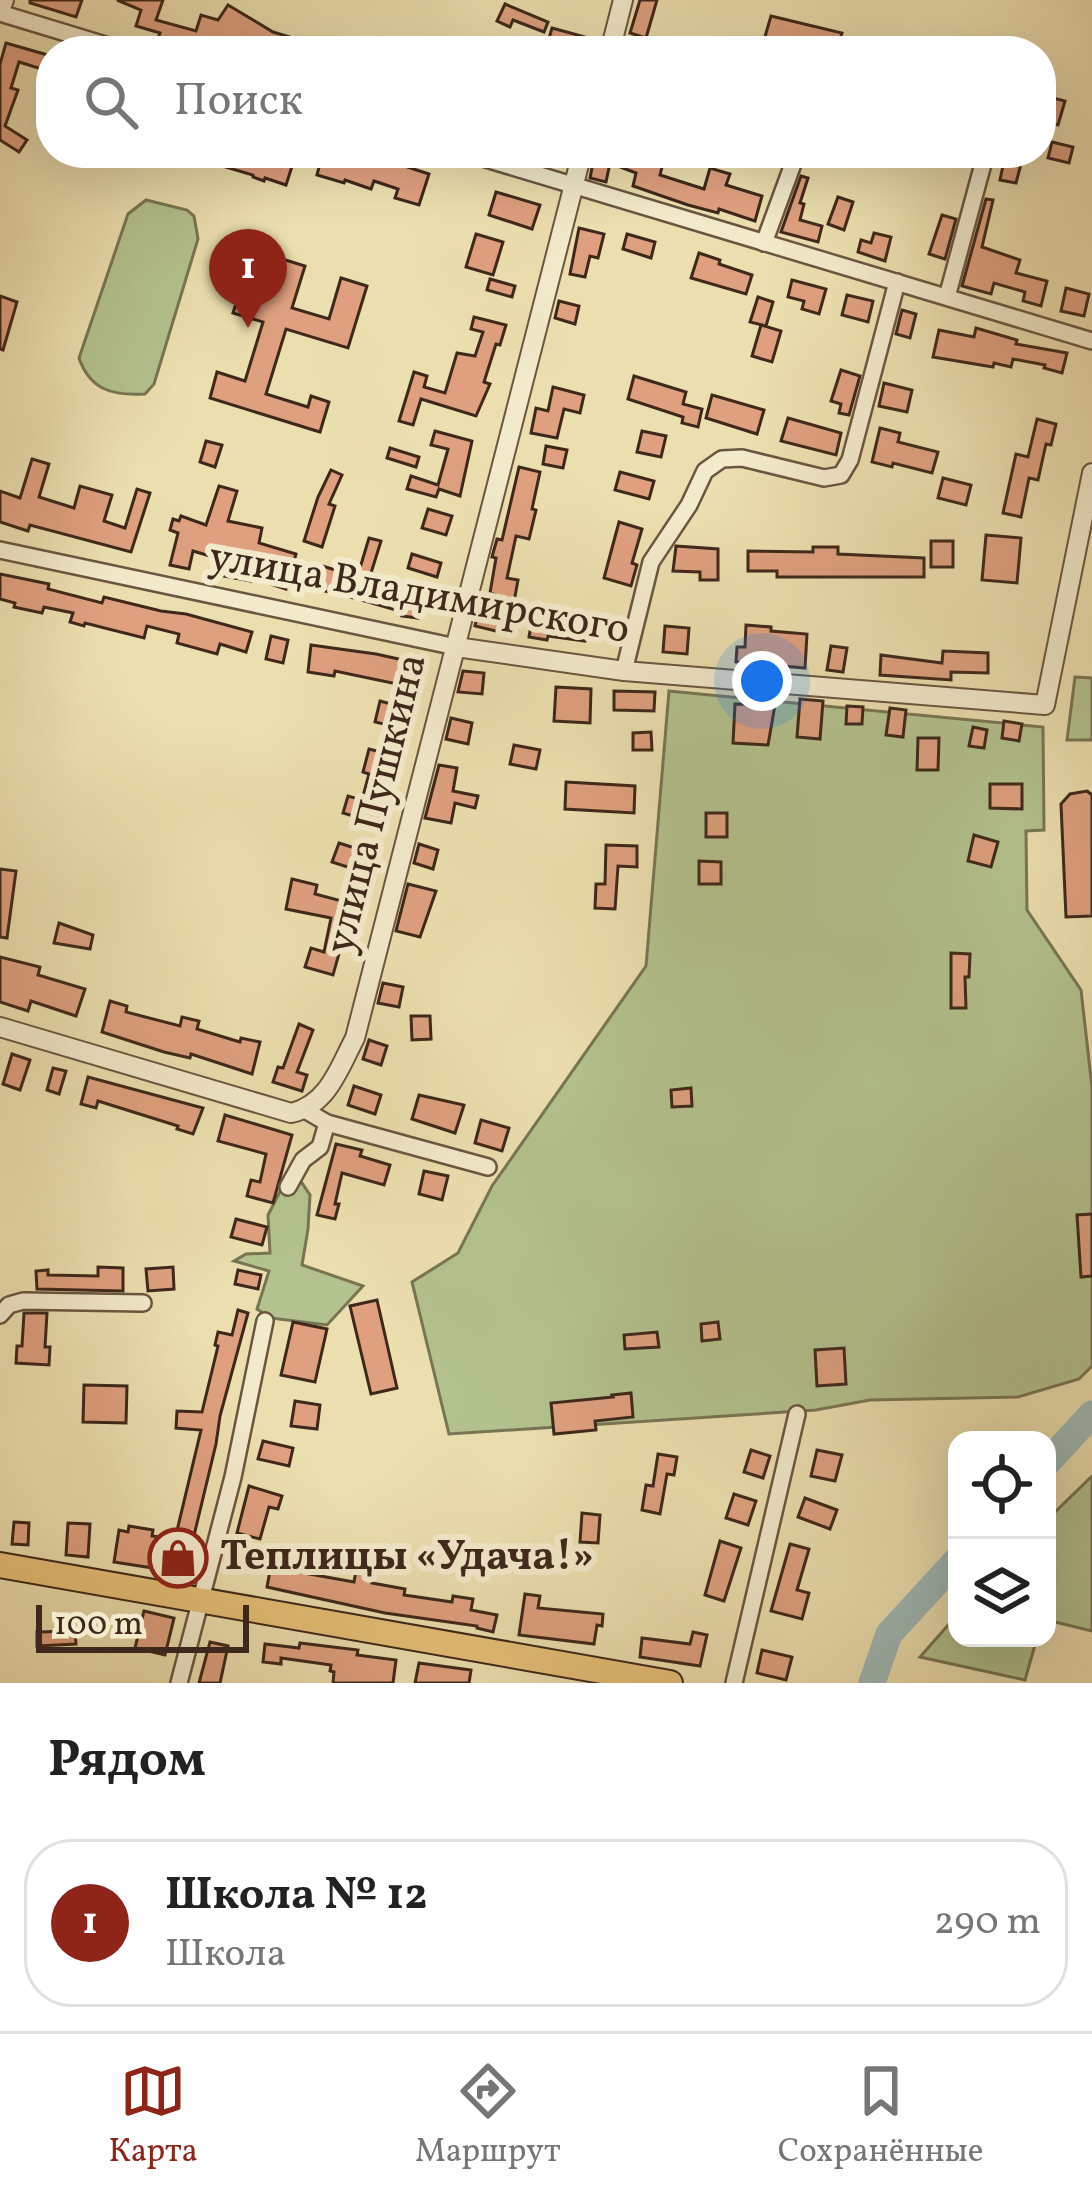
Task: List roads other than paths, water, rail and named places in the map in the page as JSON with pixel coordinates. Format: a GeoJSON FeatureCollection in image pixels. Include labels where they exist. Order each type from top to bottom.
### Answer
{"type":"FeatureCollection","features":[{"type":"Feature","properties":{"kind":"main road"},"geometry":{"type":"LineString","coordinates":[[0,1564],[670,1683]]}},
{"type":"Feature","properties":{"kind":"street"},"geometry":{"type":"LineString","coordinates":[[4,0],[0,12],[77,36]]}},
{"type":"Feature","properties":{"kind":"street"},"geometry":{"type":"LineString","coordinates":[[614,36],[623,0]]}},
{"type":"Feature","properties":{"kind":"street"},"geometry":{"type":"LineString","coordinates":[[517,168],[1092,341]]}},
{"type":"Feature","properties":{"kind":"street","name":"улица Пушкина"},"geometry":{"type":"LineString","coordinates":[[304,1110],[321,1099],[355,1038],[578,168]]}},
{"type":"Feature","properties":{"kind":"street"},"geometry":{"type":"LineString","coordinates":[[764,243],[792,168]]}},
{"type":"Feature","properties":{"kind":"street"},"geometry":{"type":"LineString","coordinates":[[946,297],[982,168]]}},
{"type":"Feature","properties":{"kind":"street"},"geometry":{"type":"LineString","coordinates":[[624,670],[651,562],[705,471],[722,459],[742,458],[824,478],[841,475],[850,460],[897,282]]}},
{"type":"Feature","properties":{"kind":"street","name":"улица Владимирского"},"geometry":{"type":"LineString","coordinates":[[0,550],[455,647],[624,670],[1045,705],[1092,473]]}},
{"type":"Feature","properties":{"kind":"street"},"geometry":{"type":"LineString","coordinates":[[0,1027],[275,1109],[304,1110],[327,1123],[488,1167]]}},
{"type":"Feature","properties":{"kind":"street"},"geometry":{"type":"LineString","coordinates":[[288,1187],[303,1160],[320,1147],[327,1123]]}},
{"type":"Feature","properties":{"kind":"street"},"geometry":{"type":"LineString","coordinates":[[0,1315],[9,1305],[23,1301],[142,1303]]}},
{"type":"Feature","properties":{"kind":"street"},"geometry":{"type":"LineString","coordinates":[[179,1683],[233,1477],[265,1321]]}},
{"type":"Feature","properties":{"kind":"street"},"geometry":{"type":"LineString","coordinates":[[734,1683],[797,1414]]}},
{"type":"Feature","properties":{"kind":"waterway"},"geometry":{"type":"LineString","coordinates":[[1056,1453],[1092,1414]]}},
{"type":"Feature","properties":{"kind":"waterway"},"geometry":{"type":"LineString","coordinates":[[872,1683],[889,1634],[948,1570]]}},
{"type":"Feature","properties":{"kind":"place","name":"Школа № 12"},"geometry":{"type":"Point","coordinates":[248,328]}},
{"type":"Feature","properties":{"kind":"place","name":"Теплицы «Удача!»"},"geometry":{"type":"Point","coordinates":[178,1558]}}]}
